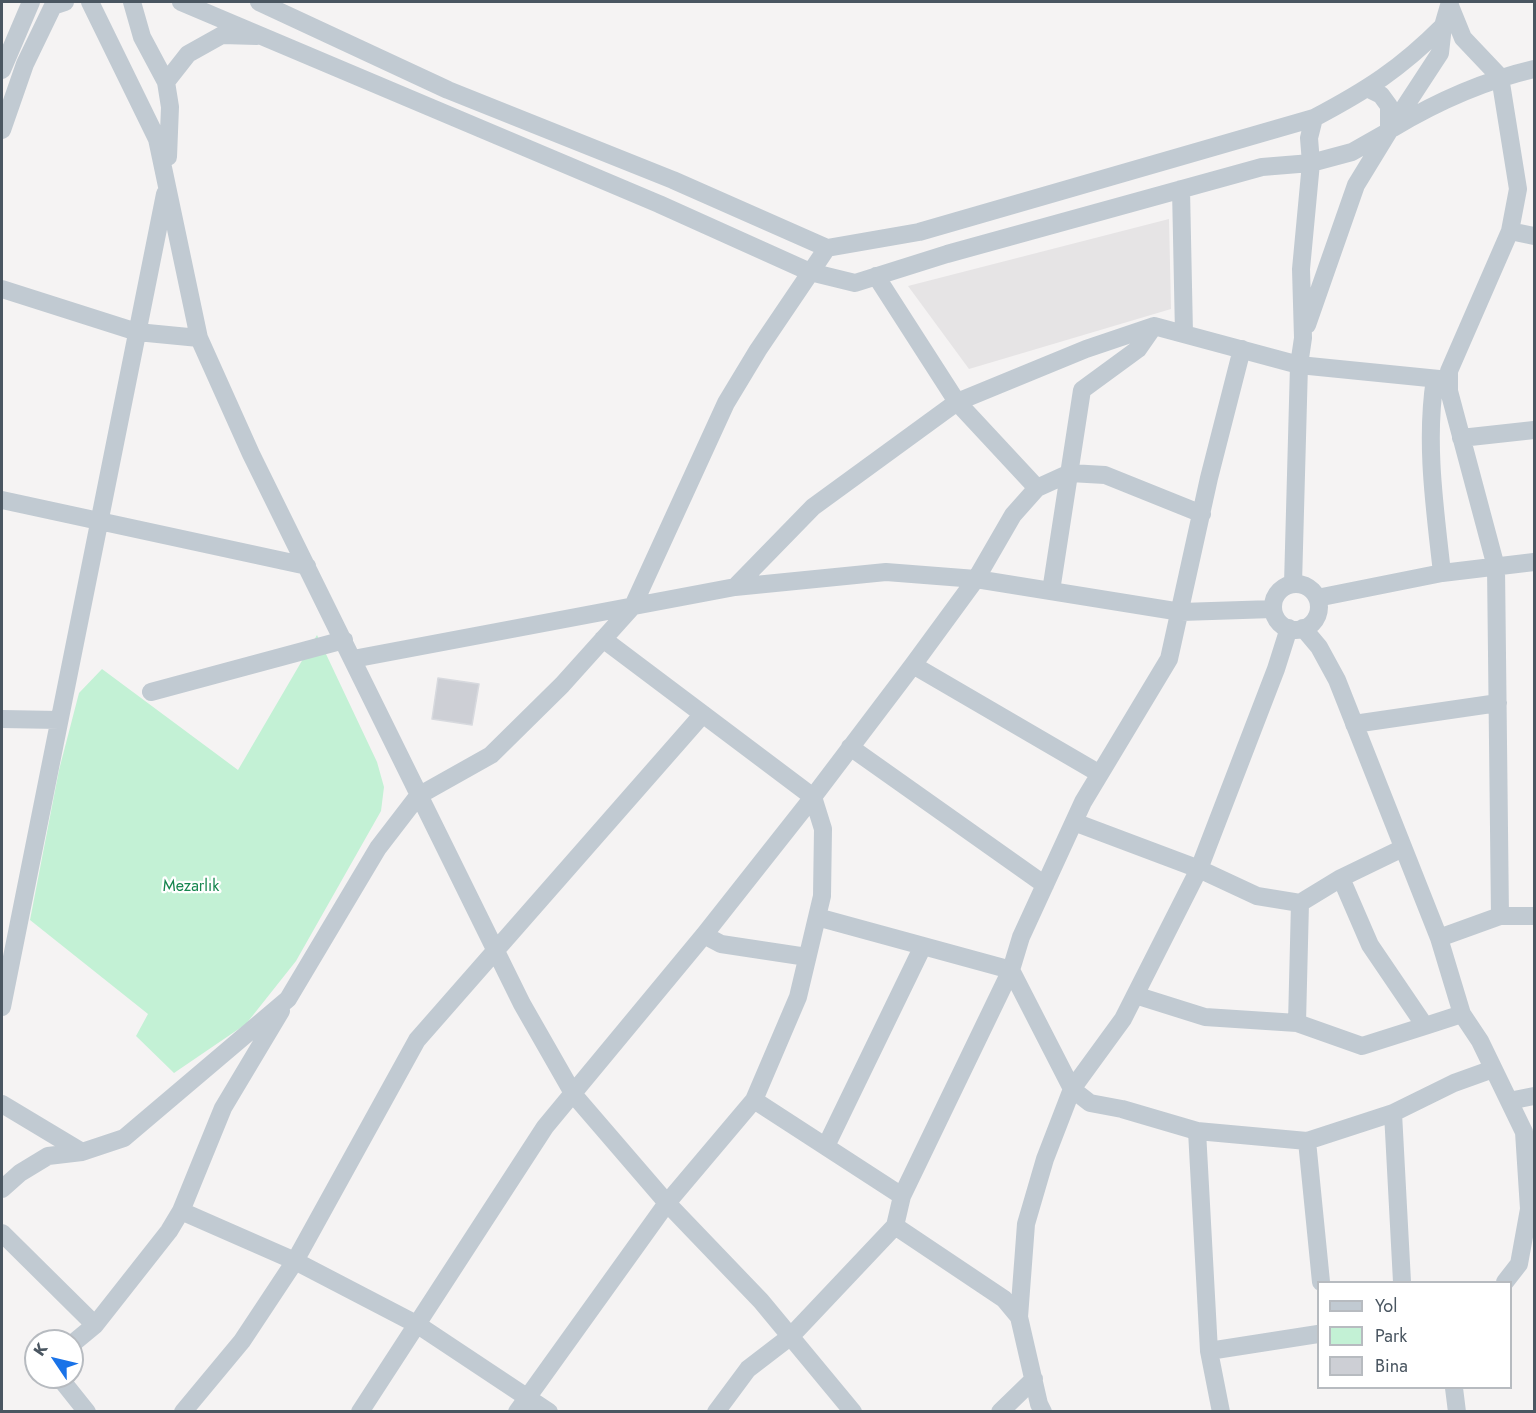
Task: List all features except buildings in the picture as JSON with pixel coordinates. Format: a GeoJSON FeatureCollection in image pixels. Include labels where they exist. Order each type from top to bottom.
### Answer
{"type":"FeatureCollection","features":[{"type":"Feature","properties":{"kind":"street"},"geometry":{"type":"LineString","coordinates":[[2,70],[31,2]]}},
{"type":"Feature","properties":{"kind":"street"},"geometry":{"type":"LineString","coordinates":[[2,130],[25,64],[53,6],[65,2]]}},
{"type":"Feature","properties":{"kind":"street"},"geometry":{"type":"LineString","coordinates":[[90,2],[157,139],[199,338],[251,454],[496,952],[574,1095],[667,1203],[791,1336],[852,1412]]}},
{"type":"Feature","properties":{"kind":"street"},"geometry":{"type":"LineString","coordinates":[[2,1007],[167,185],[170,107],[166,82],[142,37],[132,2]]}},
{"type":"Feature","properties":{"kind":"street"},"geometry":{"type":"LineString","coordinates":[[181,2],[659,204],[810,272],[855,283],[1263,167],[1311,163],[1352,152],[1437,102],[1500,77],[1534,69]]}},
{"type":"Feature","properties":{"kind":"street"},"geometry":{"type":"LineString","coordinates":[[259,2],[448,90],[673,180],[827,248],[919,232],[1314,118],[1369,89],[1411,59],[1443,26]]}},
{"type":"Feature","properties":{"kind":"street"},"geometry":{"type":"LineString","coordinates":[[1303,338],[1356,185],[1440,53],[1443,26],[1450,4]]}},
{"type":"Feature","properties":{"kind":"street"},"geometry":{"type":"LineString","coordinates":[[1442,573],[1431,464],[1431,404],[1442,380],[1449,371],[1510,231],[1518,189],[1500,77],[1463,38],[1450,4]]}},
{"type":"Feature","properties":{"kind":"street"},"geometry":{"type":"LineString","coordinates":[[166,82],[188,54],[222,35],[265,36]]}},
{"type":"Feature","properties":{"kind":"street"},"geometry":{"type":"LineString","coordinates":[[1369,89],[1381,95],[1389,106],[1389,131]]}},
{"type":"Feature","properties":{"kind":"street"},"geometry":{"type":"LineString","coordinates":[[1293,584],[1299,365],[1303,338],[1301,269],[1311,163],[1309,138],[1314,118]]}},
{"type":"Feature","properties":{"kind":"street"},"geometry":{"type":"LineString","coordinates":[[1181,189],[1184,334]]}},
{"type":"Feature","properties":{"kind":"street"},"geometry":{"type":"LineString","coordinates":[[1510,231],[1534,236]]}},
{"type":"Feature","properties":{"kind":"street"},"geometry":{"type":"LineString","coordinates":[[84,1334],[95,1325],[144,1266],[181,1211],[223,1108],[378,848],[418,796],[491,755],[633,606],[726,403],[827,248]]}},
{"type":"Feature","properties":{"kind":"street"},"geometry":{"type":"LineString","coordinates":[[876,276],[957,402],[1037,488]]}},
{"type":"Feature","properties":{"kind":"street"},"geometry":{"type":"LineString","coordinates":[[2,289],[137,332],[199,338]]}},
{"type":"Feature","properties":{"kind":"street"},"geometry":{"type":"LineString","coordinates":[[735,587],[813,507],[957,402],[1086,349],[1154,326],[1299,365],[1442,380]]}},
{"type":"Feature","properties":{"kind":"street"},"geometry":{"type":"LineString","coordinates":[[1051,591],[1082,390],[1138,350],[1154,326]]}},
{"type":"Feature","properties":{"kind":"street"},"geometry":{"type":"LineString","coordinates":[[716,1412],[748,1369],[791,1336],[895,1226],[902,1197],[1011,970],[1021,937],[1074,822],[1169,659],[1242,349]]}},
{"type":"Feature","properties":{"kind":"street"},"geometry":{"type":"LineString","coordinates":[[1442,380],[1449,391],[1496,567],[1500,916]]}},
{"type":"Feature","properties":{"kind":"street"},"geometry":{"type":"LineString","coordinates":[[1461,438],[1534,430]]}},
{"type":"Feature","properties":{"kind":"street"},"geometry":{"type":"LineString","coordinates":[[360,1412],[545,1127],[574,1095],[704,935],[813,797],[976,579],[1013,515],[1037,488],[1070,472],[1105,474],[1202,514]]}},
{"type":"Feature","properties":{"kind":"street"},"geometry":{"type":"LineString","coordinates":[[2,500],[308,566]]}},
{"type":"Feature","properties":{"kind":"street"},"geometry":{"type":"LineString","coordinates":[[1317,598],[1442,573],[1534,562]]}},
{"type":"Feature","properties":{"kind":"street"},"geometry":{"type":"LineString","coordinates":[[353,659],[735,587],[886,572],[976,579],[1181,612],[1273,609]]}},
{"type":"Feature","properties":{"kind":"street"},"geometry":{"type":"LineString","coordinates":[[1296,628],[1310,625],[1318,612],[1317,598],[1307,587],[1293,584],[1280,590],[1273,609],[1278,621],[1296,628],[1319,647],[1337,680],[1439,938],[1462,1014],[1493,1069],[1524,1132],[1529,1209],[1528,1246],[1520,1264],[1506,1281]]}},
{"type":"Feature","properties":{"kind":"street"},"geometry":{"type":"LineString","coordinates":[[1043,1412],[1019,1317],[1026,1224],[1045,1159],[1072,1089],[1123,1019],[1199,869],[1276,669],[1296,628]]}},
{"type":"Feature","properties":{"kind":"street"},"geometry":{"type":"LineString","coordinates":[[521,1404],[667,1203],[754,1100],[798,997],[822,896],[823,829],[813,797],[603,639]]}},
{"type":"Feature","properties":{"kind":"street"},"geometry":{"type":"LineString","coordinates":[[151,692],[344,640]]}},
{"type":"Feature","properties":{"kind":"street"},"geometry":{"type":"LineString","coordinates":[[913,665],[1100,774]]}},
{"type":"Feature","properties":{"kind":"street"},"geometry":{"type":"LineString","coordinates":[[1354,724],[1498,703]]}},
{"type":"Feature","properties":{"kind":"street"},"geometry":{"type":"LineString","coordinates":[[183,1412],[242,1341],[295,1261],[417,1040],[703,714]]}},
{"type":"Feature","properties":{"kind":"street"},"geometry":{"type":"LineString","coordinates":[[2,719],[59,720]]}},
{"type":"Feature","properties":{"kind":"street"},"geometry":{"type":"LineString","coordinates":[[850,747],[1045,885]]}},
{"type":"Feature","properties":{"kind":"street"},"geometry":{"type":"LineString","coordinates":[[1074,822],[1199,869],[1257,896],[1300,903],[1341,878],[1403,848]]}},
{"type":"Feature","properties":{"kind":"street"},"geometry":{"type":"LineString","coordinates":[[1341,878],[1370,945],[1425,1026]]}},
{"type":"Feature","properties":{"kind":"street"},"geometry":{"type":"LineString","coordinates":[[1297,1023],[1300,903]]}},
{"type":"Feature","properties":{"kind":"street"},"geometry":{"type":"LineString","coordinates":[[1439,938],[1500,916],[1534,915]]}},
{"type":"Feature","properties":{"kind":"street"},"geometry":{"type":"LineString","coordinates":[[817,917],[1011,970],[1072,1089],[1090,1103],[1122,1109],[1197,1131],[1307,1142],[1393,1113],[1454,1083],[1493,1069]]}},
{"type":"Feature","properties":{"kind":"street"},"geometry":{"type":"LineString","coordinates":[[704,935],[721,944],[807,957]]}},
{"type":"Feature","properties":{"kind":"street"},"geometry":{"type":"LineString","coordinates":[[826,1146],[923,946]]}},
{"type":"Feature","properties":{"kind":"street"},"geometry":{"type":"LineString","coordinates":[[1136,995],[1205,1017],[1297,1023],[1362,1046],[1462,1014]]}},
{"type":"Feature","properties":{"kind":"street"},"geometry":{"type":"LineString","coordinates":[[2,1189],[20,1173],[48,1156],[82,1152],[124,1138],[288,999]]}},
{"type":"Feature","properties":{"kind":"street"},"geometry":{"type":"LineString","coordinates":[[1509,1101],[1534,1096]]}},
{"type":"Feature","properties":{"kind":"street"},"geometry":{"type":"LineString","coordinates":[[754,1100],[902,1197]]}},
{"type":"Feature","properties":{"kind":"street"},"geometry":{"type":"LineString","coordinates":[[2,1104],[82,1152]]}},
{"type":"Feature","properties":{"kind":"street"},"geometry":{"type":"LineString","coordinates":[[1393,1113],[1402,1281]]}},
{"type":"Feature","properties":{"kind":"street"},"geometry":{"type":"LineString","coordinates":[[1197,1131],[1209,1351],[1221,1412]]}},
{"type":"Feature","properties":{"kind":"street"},"geometry":{"type":"LineString","coordinates":[[1307,1142],[1321,1281]]}},
{"type":"Feature","properties":{"kind":"street"},"geometry":{"type":"LineString","coordinates":[[181,1211],[295,1261],[418,1325],[521,1404],[549,1412]]}},
{"type":"Feature","properties":{"kind":"street"},"geometry":{"type":"LineString","coordinates":[[895,1226],[1004,1299],[1019,1317]]}},
{"type":"Feature","properties":{"kind":"street"},"geometry":{"type":"LineString","coordinates":[[2,1233],[95,1325]]}},
{"type":"Feature","properties":{"kind":"street"},"geometry":{"type":"LineString","coordinates":[[1209,1351],[1317,1335]]}},
{"type":"Feature","properties":{"kind":"street"},"geometry":{"type":"LineString","coordinates":[[1000,1412],[1034,1379]]}},
{"type":"Feature","properties":{"kind":"street"},"geometry":{"type":"LineString","coordinates":[[69,1389],[87,1412]]}},
{"type":"Feature","properties":{"kind":"shaded area"},"geometry":{"type":"Polygon","coordinates":[[[1169,219],[1171,309],[969,369],[908,286],[1169,219]]]}},
{"type":"Feature","properties":{"kind":"green space","name":"Mezarlık"},"geometry":{"type":"Polygon","coordinates":[[[317,635],[377,762],[384,787],[381,811],[296,961],[246,1024],[174,1073],[136,1036],[148,1014],[30,920],[59,770],[79,693],[102,669],[238,770],[317,635]]]}}]}
